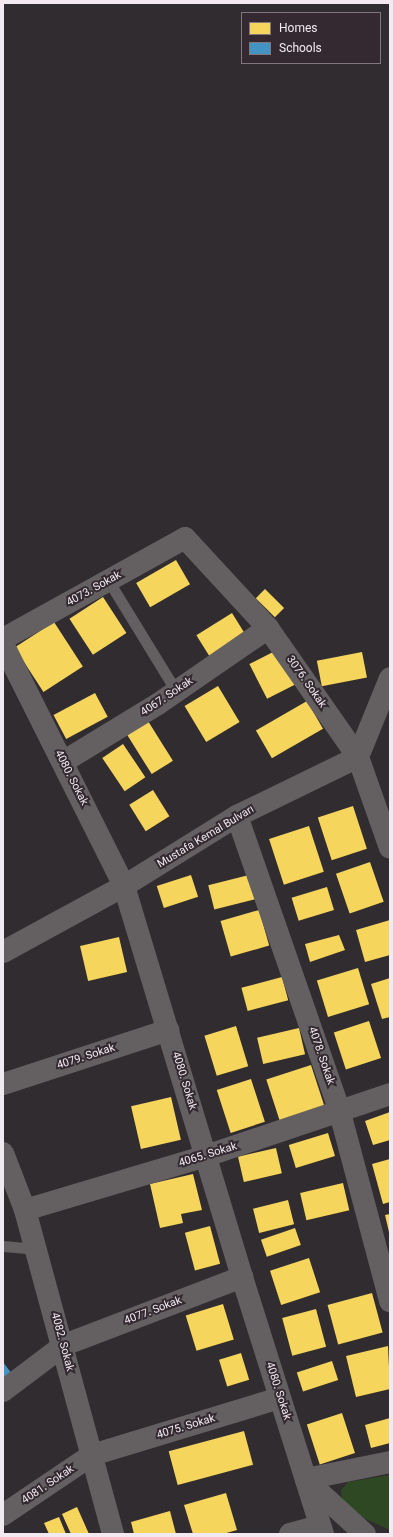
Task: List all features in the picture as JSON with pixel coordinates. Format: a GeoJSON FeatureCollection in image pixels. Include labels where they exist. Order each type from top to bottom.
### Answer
{"type":"FeatureCollection","features":[{"type":"Feature","properties":{"kind":"street","name":"4073. Sokak"},"geometry":{"type":"LineString","coordinates":[[3,639],[185,538]]}},
{"type":"Feature","properties":{"kind":"street","name":"3076. Sokak"},"geometry":{"type":"LineString","coordinates":[[185,538],[268,628],[358,757],[390,848]]}},
{"type":"Feature","properties":{"kind":"street","name":"4067. Sokak"},"geometry":{"type":"LineString","coordinates":[[63,762],[176,691],[268,628]]}},
{"type":"Feature","properties":{"kind":"street","name":"4080. Sokak"},"geometry":{"type":"LineString","coordinates":[[3,644],[124,886],[242,1277],[322,1530]]}},
{"type":"Feature","properties":{"kind":"street"},"geometry":{"type":"LineString","coordinates":[[358,757],[390,678]]}},
{"type":"Feature","properties":{"kind":"street","name":"Mustafa Kemal Bulvarı"},"geometry":{"type":"LineString","coordinates":[[3,952],[124,886],[237,816],[358,757]]}},
{"type":"Feature","properties":{"kind":"street","name":"4078. Sokak"},"geometry":{"type":"LineString","coordinates":[[237,816],[339,1109],[390,1301]]}},
{"type":"Feature","properties":{"kind":"street","name":"4079. Sokak"},"geometry":{"type":"LineString","coordinates":[[3,1084],[168,1030]]}},
{"type":"Feature","properties":{"kind":"street","name":"4065. Sokak"},"geometry":{"type":"LineString","coordinates":[[25,1210],[206,1156],[298,1126],[339,1109],[390,1094]]}},
{"type":"Feature","properties":{"kind":"street","name":"4082. Sokak"},"geometry":{"type":"LineString","coordinates":[[3,1153],[25,1210],[64,1345],[113,1534]]}},
{"type":"Feature","properties":{"kind":"street","name":"4077. Sokak"},"geometry":{"type":"LineString","coordinates":[[3,1391],[64,1345],[242,1277]]}},
{"type":"Feature","properties":{"kind":"street","name":"4075. Sokak"},"geometry":{"type":"LineString","coordinates":[[92,1455],[280,1398]]}},
{"type":"Feature","properties":{"kind":"street","name":"4081. Sokak"},"geometry":{"type":"LineString","coordinates":[[3,1516],[92,1455]]}},
{"type":"Feature","properties":{"kind":"street"},"geometry":{"type":"LineString","coordinates":[[306,1479],[390,1462]]}},
{"type":"Feature","properties":{"kind":"street"},"geometry":{"type":"LineString","coordinates":[[306,1479],[365,1534]]}},
{"type":"Feature","properties":{"kind":"street"},"geometry":{"type":"LineString","coordinates":[[290,1534],[322,1530]]}},
{"type":"Feature","properties":{"kind":"lane"},"geometry":{"type":"LineString","coordinates":[[108,580],[176,691]]}},
{"type":"Feature","properties":{"kind":"lane"},"geometry":{"type":"LineString","coordinates":[[3,1246],[36,1249]]}},
{"type":"Feature","properties":{"kind":"green space"},"geometry":{"type":"Polygon","coordinates":[[[390,1475],[390,1530],[359,1516],[342,1500],[341,1490],[348,1482],[390,1475]]]}},
{"type":"Feature","properties":{"kind":"building: Homes"},"geometry":{"type":"Polygon","coordinates":[[[176,560],[190,584],[150,607],[136,583],[176,560]]]}},
{"type":"Feature","properties":{"kind":"building: Homes"},"geometry":{"type":"Polygon","coordinates":[[[265,589],[284,608],[275,617],[256,598],[265,589]]]}},
{"type":"Feature","properties":{"kind":"building: Homes"},"geometry":{"type":"Polygon","coordinates":[[[103,597],[126,633],[93,655],[69,619],[103,597]]]}},
{"type":"Feature","properties":{"kind":"building: Homes"},"geometry":{"type":"Polygon","coordinates":[[[232,613],[245,634],[210,656],[196,635],[232,613]]]}},
{"type":"Feature","properties":{"kind":"building: Homes"},"geometry":{"type":"Polygon","coordinates":[[[54,622],[83,666],[43,692],[15,648],[54,622]]]}},
{"type":"Feature","properties":{"kind":"building: Homes"},"geometry":{"type":"Polygon","coordinates":[[[277,650],[295,685],[267,699],[249,664],[277,650]]]}},
{"type":"Feature","properties":{"kind":"building: Homes"},"geometry":{"type":"Polygon","coordinates":[[[362,652],[367,678],[322,686],[317,661],[362,652]]]}},
{"type":"Feature","properties":{"kind":"building: Homes"},"geometry":{"type":"Polygon","coordinates":[[[218,686],[240,722],[206,742],[185,706],[218,686]]]}},
{"type":"Feature","properties":{"kind":"building: Homes"},"geometry":{"type":"Polygon","coordinates":[[[95,693],[108,717],[66,739],[54,715],[95,693]]]}},
{"type":"Feature","properties":{"kind":"building: Homes"},"geometry":{"type":"Polygon","coordinates":[[[307,701],[323,729],[272,758],[256,730],[307,701]]]}},
{"type":"Feature","properties":{"kind":"building: Homes"},"geometry":{"type":"Polygon","coordinates":[[[148,721],[173,761],[152,774],[127,734],[148,721]]]}},
{"type":"Feature","properties":{"kind":"building: Homes"},"geometry":{"type":"Polygon","coordinates":[[[123,744],[145,777],[125,791],[102,758],[123,744]]]}},
{"type":"Feature","properties":{"kind":"building: Homes"},"geometry":{"type":"Polygon","coordinates":[[[153,790],[169,816],[146,831],[129,805],[153,790]]]}},
{"type":"Feature","properties":{"kind":"building: Homes"},"geometry":{"type":"Polygon","coordinates":[[[353,806],[367,849],[332,860],[318,817],[353,806]]]}},
{"type":"Feature","properties":{"kind":"building: Homes"},"geometry":{"type":"Polygon","coordinates":[[[309,826],[324,872],[284,885],[269,839],[309,826]]]}},
{"type":"Feature","properties":{"kind":"building: Homes"},"geometry":{"type":"Polygon","coordinates":[[[370,862],[384,902],[350,913],[336,874],[370,862]]]}},
{"type":"Feature","properties":{"kind":"building: Homes"},"geometry":{"type":"Polygon","coordinates":[[[191,875],[198,897],[164,908],[157,886],[191,875]]]}},
{"type":"Feature","properties":{"kind":"building: Homes"},"geometry":{"type":"Polygon","coordinates":[[[249,875],[255,899],[214,909],[208,885],[249,875]]]}},
{"type":"Feature","properties":{"kind":"building: Homes"},"geometry":{"type":"Polygon","coordinates":[[[327,887],[334,910],[299,921],[292,898],[327,887]]]}},
{"type":"Feature","properties":{"kind":"building: Homes"},"geometry":{"type":"Polygon","coordinates":[[[259,910],[269,946],[231,957],[221,921],[259,910]]]}},
{"type":"Feature","properties":{"kind":"building: Homes"},"geometry":{"type":"Polygon","coordinates":[[[390,920],[390,955],[365,962],[356,930],[390,920]]]}},
{"type":"Feature","properties":{"kind":"building: Homes"},"geometry":{"type":"Polygon","coordinates":[[[339,935],[345,950],[310,962],[305,944],[339,935]]]}},
{"type":"Feature","properties":{"kind":"building: Homes"},"geometry":{"type":"Polygon","coordinates":[[[119,937],[127,972],[88,981],[80,946],[119,937]]]}},
{"type":"Feature","properties":{"kind":"building: Homes"},"geometry":{"type":"Polygon","coordinates":[[[358,968],[369,1004],[328,1017],[317,981],[358,968]]]}},
{"type":"Feature","properties":{"kind":"building: Homes"},"geometry":{"type":"Polygon","coordinates":[[[282,977],[288,1000],[248,1011],[241,988],[282,977]]]}},
{"type":"Feature","properties":{"kind":"building: Homes"},"geometry":{"type":"Polygon","coordinates":[[[390,978],[390,1017],[382,1019],[371,984],[390,978]]]}},
{"type":"Feature","properties":{"kind":"building: Homes"},"geometry":{"type":"Polygon","coordinates":[[[369,1021],[381,1058],[346,1070],[334,1032],[369,1021]]]}},
{"type":"Feature","properties":{"kind":"building: Homes"},"geometry":{"type":"Polygon","coordinates":[[[236,1026],[248,1066],[217,1076],[204,1036],[236,1026]]]}},
{"type":"Feature","properties":{"kind":"building: Homes"},"geometry":{"type":"Polygon","coordinates":[[[299,1028],[305,1054],[263,1064],[257,1038],[299,1028]]]}},
{"type":"Feature","properties":{"kind":"building: Homes"},"geometry":{"type":"Polygon","coordinates":[[[311,1065],[325,1107],[280,1121],[266,1080],[311,1065]]]}},
{"type":"Feature","properties":{"kind":"building: Homes"},"geometry":{"type":"Polygon","coordinates":[[[251,1079],[265,1122],[231,1133],[217,1090],[251,1079]]]}},
{"type":"Feature","properties":{"kind":"building: Homes"},"geometry":{"type":"Polygon","coordinates":[[[171,1097],[181,1140],[141,1149],[131,1106],[171,1097]]]}},
{"type":"Feature","properties":{"kind":"building: Homes"},"geometry":{"type":"Polygon","coordinates":[[[390,1112],[390,1140],[373,1145],[365,1121],[390,1112]]]}},
{"type":"Feature","properties":{"kind":"building: Homes"},"geometry":{"type":"Polygon","coordinates":[[[328,1133],[335,1156],[296,1168],[289,1145],[328,1133]]]}},
{"type":"Feature","properties":{"kind":"building: Homes"},"geometry":{"type":"Polygon","coordinates":[[[276,1148],[282,1173],[244,1182],[238,1157],[276,1148]]]}},
{"type":"Feature","properties":{"kind":"building: Homes"},"geometry":{"type":"Polygon","coordinates":[[[390,1159],[390,1202],[383,1204],[372,1164],[390,1159]]]}},
{"type":"Feature","properties":{"kind":"building: Homes"},"geometry":{"type":"Polygon","coordinates":[[[193,1174],[202,1210],[181,1214],[183,1223],[160,1228],[150,1184],[193,1174]]]}},
{"type":"Feature","properties":{"kind":"building: Homes"},"geometry":{"type":"Polygon","coordinates":[[[343,1183],[349,1210],[306,1220],[300,1193],[343,1183]]]}},
{"type":"Feature","properties":{"kind":"building: Homes"},"geometry":{"type":"Polygon","coordinates":[[[288,1200],[294,1224],[259,1233],[253,1209],[288,1200]]]}},
{"type":"Feature","properties":{"kind":"building: Homes"},"geometry":{"type":"Polygon","coordinates":[[[390,1214],[390,1232],[389,1232],[385,1215],[390,1214]]]}},
{"type":"Feature","properties":{"kind":"building: Homes"},"geometry":{"type":"Polygon","coordinates":[[[210,1226],[220,1264],[195,1270],[185,1233],[210,1226]]]}},
{"type":"Feature","properties":{"kind":"building: Homes"},"geometry":{"type":"Polygon","coordinates":[[[295,1228],[301,1245],[267,1257],[261,1240],[295,1228]]]}},
{"type":"Feature","properties":{"kind":"building: Homes"},"geometry":{"type":"Polygon","coordinates":[[[309,1258],[320,1292],[281,1305],[270,1271],[309,1258]]]}},
{"type":"Feature","properties":{"kind":"building: Homes"},"geometry":{"type":"Polygon","coordinates":[[[372,1293],[383,1333],[338,1345],[328,1305],[372,1293]]]}},
{"type":"Feature","properties":{"kind":"building: Homes"},"geometry":{"type":"Polygon","coordinates":[[[223,1304],[234,1339],[197,1351],[186,1315],[223,1304]]]}},
{"type":"Feature","properties":{"kind":"building: Homes"},"geometry":{"type":"Polygon","coordinates":[[[316,1309],[326,1347],[292,1356],[282,1318],[316,1309]]]}},
{"type":"Feature","properties":{"kind":"building: Homes"},"geometry":{"type":"Polygon","coordinates":[[[388,1346],[390,1389],[356,1397],[346,1356],[388,1346]]]}},
{"type":"Feature","properties":{"kind":"building: Homes"},"geometry":{"type":"Polygon","coordinates":[[[241,1353],[249,1380],[227,1387],[219,1360],[241,1353]]]}},
{"type":"Feature","properties":{"kind":"building: Homes"},"geometry":{"type":"Polygon","coordinates":[[[332,1361],[338,1380],[303,1391],[297,1372],[332,1361]]]}},
{"type":"Feature","properties":{"kind":"building: Homes"},"geometry":{"type":"Polygon","coordinates":[[[342,1413],[355,1453],[320,1464],[307,1424],[342,1413]]]}},
{"type":"Feature","properties":{"kind":"building: Homes"},"geometry":{"type":"Polygon","coordinates":[[[390,1418],[390,1443],[371,1448],[365,1425],[390,1418]]]}},
{"type":"Feature","properties":{"kind":"building: Homes"},"geometry":{"type":"Polygon","coordinates":[[[244,1431],[253,1465],[178,1485],[169,1451],[244,1431]]]}},
{"type":"Feature","properties":{"kind":"building: Homes"},"geometry":{"type":"Polygon","coordinates":[[[226,1493],[237,1530],[223,1534],[193,1534],[184,1505],[226,1493]]]}},
{"type":"Feature","properties":{"kind":"building: Homes"},"geometry":{"type":"Polygon","coordinates":[[[77,1507],[89,1534],[71,1534],[62,1514],[77,1507]]]}},
{"type":"Feature","properties":{"kind":"building: Homes"},"geometry":{"type":"Polygon","coordinates":[[[170,1511],[176,1534],[134,1534],[131,1522],[170,1511]]]}},
{"type":"Feature","properties":{"kind":"building: Homes"},"geometry":{"type":"Polygon","coordinates":[[[59,1517],[66,1534],[49,1534],[44,1523],[59,1517]]]}},
{"type":"Feature","properties":{"kind":"building: Schools"},"geometry":{"type":"Polygon","coordinates":[[[3,1362],[18,1382],[3,1391],[3,1362]]]}}]}
